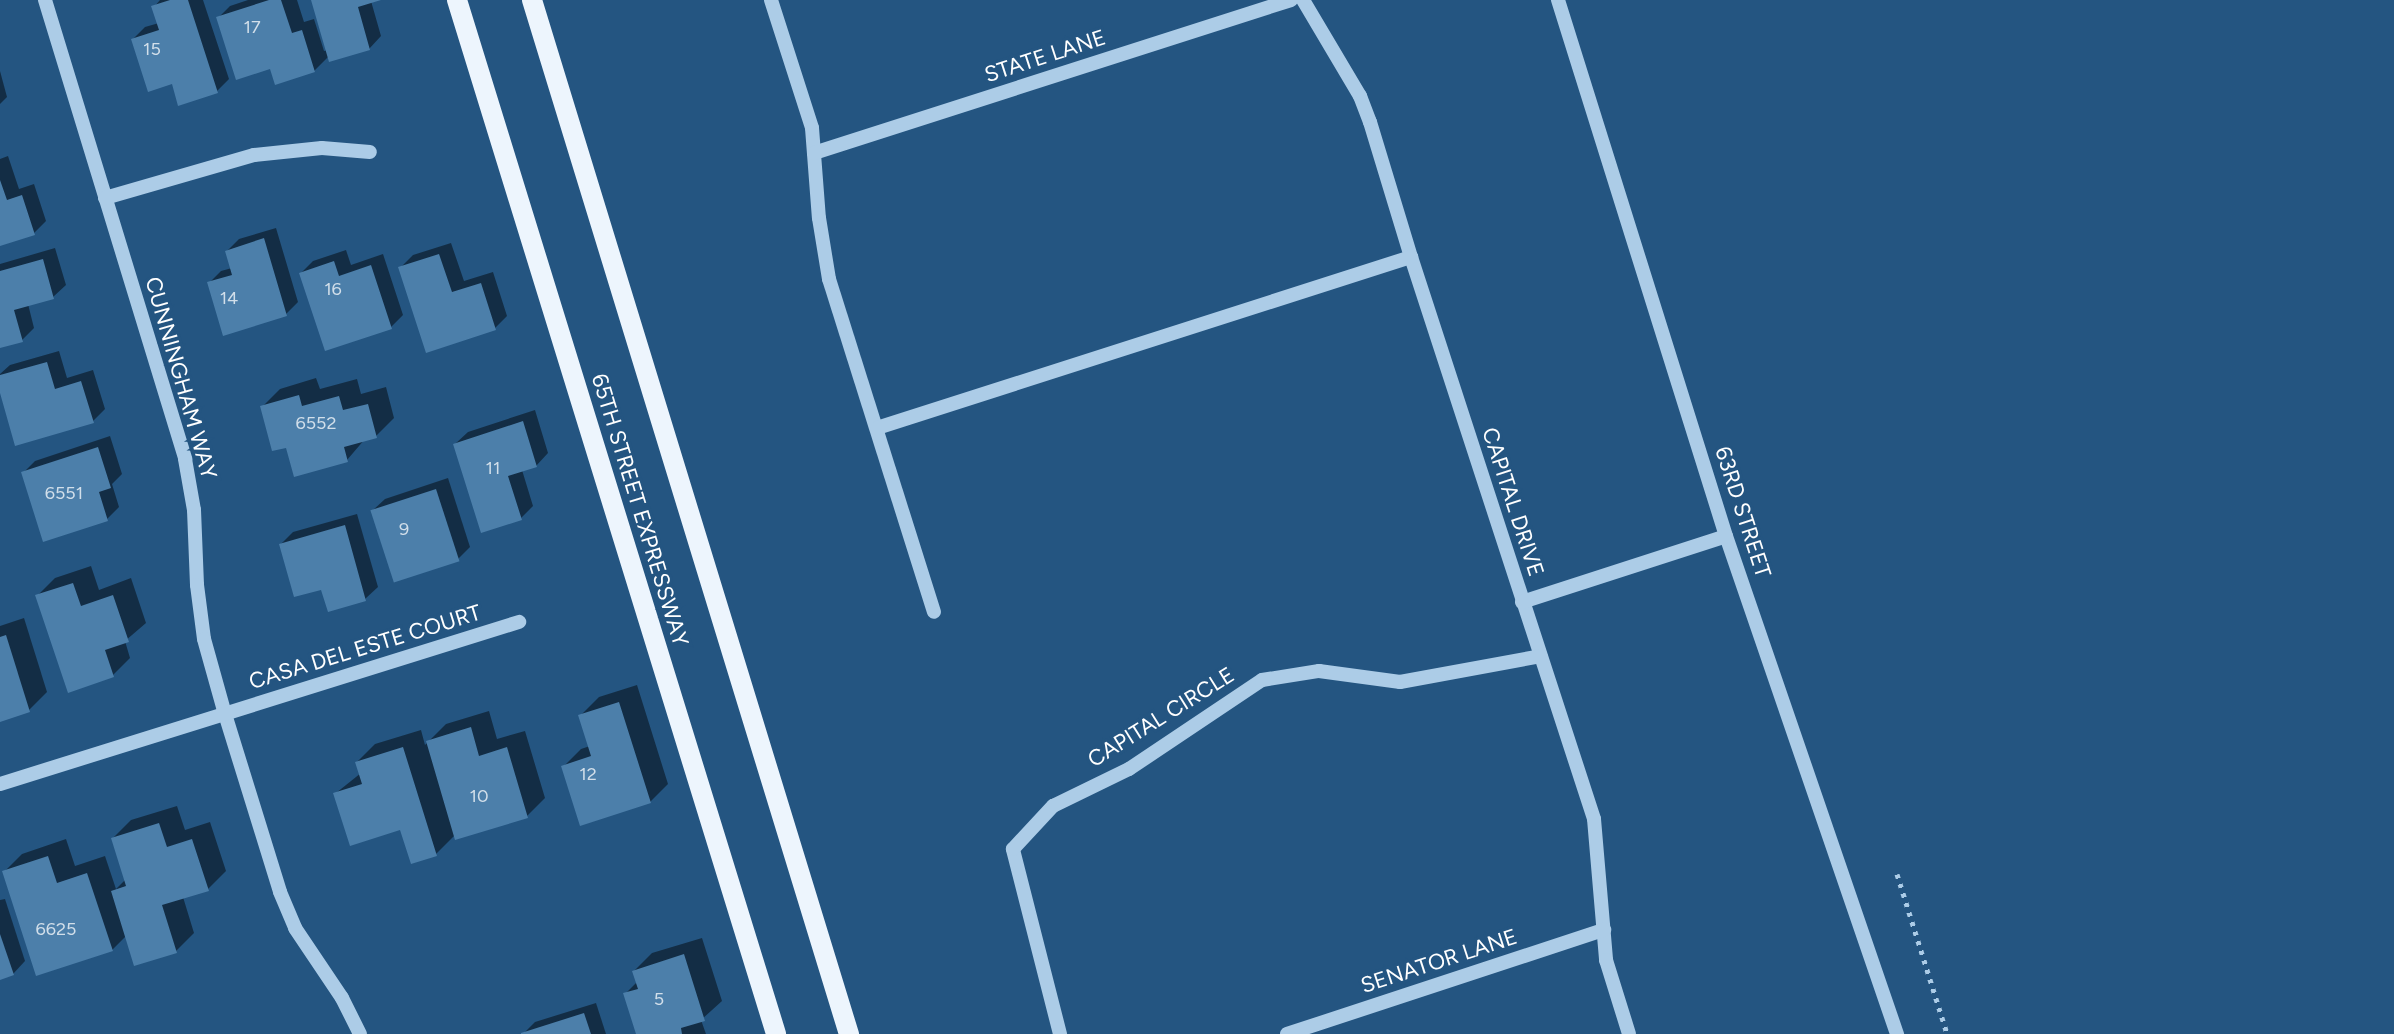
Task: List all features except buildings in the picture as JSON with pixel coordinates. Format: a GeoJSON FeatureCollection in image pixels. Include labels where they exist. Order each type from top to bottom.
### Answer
{"type":"FeatureCollection","features":[{"type":"Feature","properties":{"kind":"main road","name":"65TH STREET EXPRESSWAY"},"geometry":{"type":"LineString","coordinates":[[457,0],[776,1034]]}},
{"type":"Feature","properties":{"kind":"main road","name":"65TH STREET EXPRESSWAY"},"geometry":{"type":"LineString","coordinates":[[532,0],[849,1034]]}},
{"type":"Feature","properties":{"kind":"street","name":"CUNNINGHAM WAY"},"geometry":{"type":"LineString","coordinates":[[45,0],[185,459],[194,510],[197,585],[204,639],[225,714],[280,892],[295,928],[342,998],[360,1034]]}},
{"type":"Feature","properties":{"kind":"street"},"geometry":{"type":"LineString","coordinates":[[771,0],[812,128],[829,279],[934,612]]}},
{"type":"Feature","properties":{"kind":"street","name":"STATE LANE"},"geometry":{"type":"LineString","coordinates":[[814,153],[1291,0]]}},
{"type":"Feature","properties":{"kind":"street","name":"CAPITAL DRIVE"},"geometry":{"type":"LineString","coordinates":[[1303,0],[1360,96],[1594,819],[1606,960],[1629,1034]]}},
{"type":"Feature","properties":{"kind":"street","name":"63RD STREET"},"geometry":{"type":"LineString","coordinates":[[1558,0],[1726,536],[1897,1034]]}},
{"type":"Feature","properties":{"kind":"street"},"geometry":{"type":"LineString","coordinates":[[105,198],[254,155],[322,148],[370,152]]}},
{"type":"Feature","properties":{"kind":"street"},"geometry":{"type":"LineString","coordinates":[[877,428],[1411,257]]}},
{"type":"Feature","properties":{"kind":"street"},"geometry":{"type":"LineString","coordinates":[[1522,602],[1726,536]]}},
{"type":"Feature","properties":{"kind":"street","name":"CASA DEL ESTE COURT"},"geometry":{"type":"LineString","coordinates":[[0,784],[519,622]]}},
{"type":"Feature","properties":{"kind":"street","name":"CAPITAL CIRCLE"},"geometry":{"type":"LineString","coordinates":[[1060,1034],[1013,849],[1053,806],[1129,769],[1262,680],[1319,671],[1400,682],[1541,656]]}},
{"type":"Feature","properties":{"kind":"street","name":"SENATOR LANE"},"geometry":{"type":"LineString","coordinates":[[1287,1034],[1604,930]]}},
{"type":"Feature","properties":{"kind":"path"},"geometry":{"type":"LineString","coordinates":[[1897,874],[1947,1034]]}}]}
